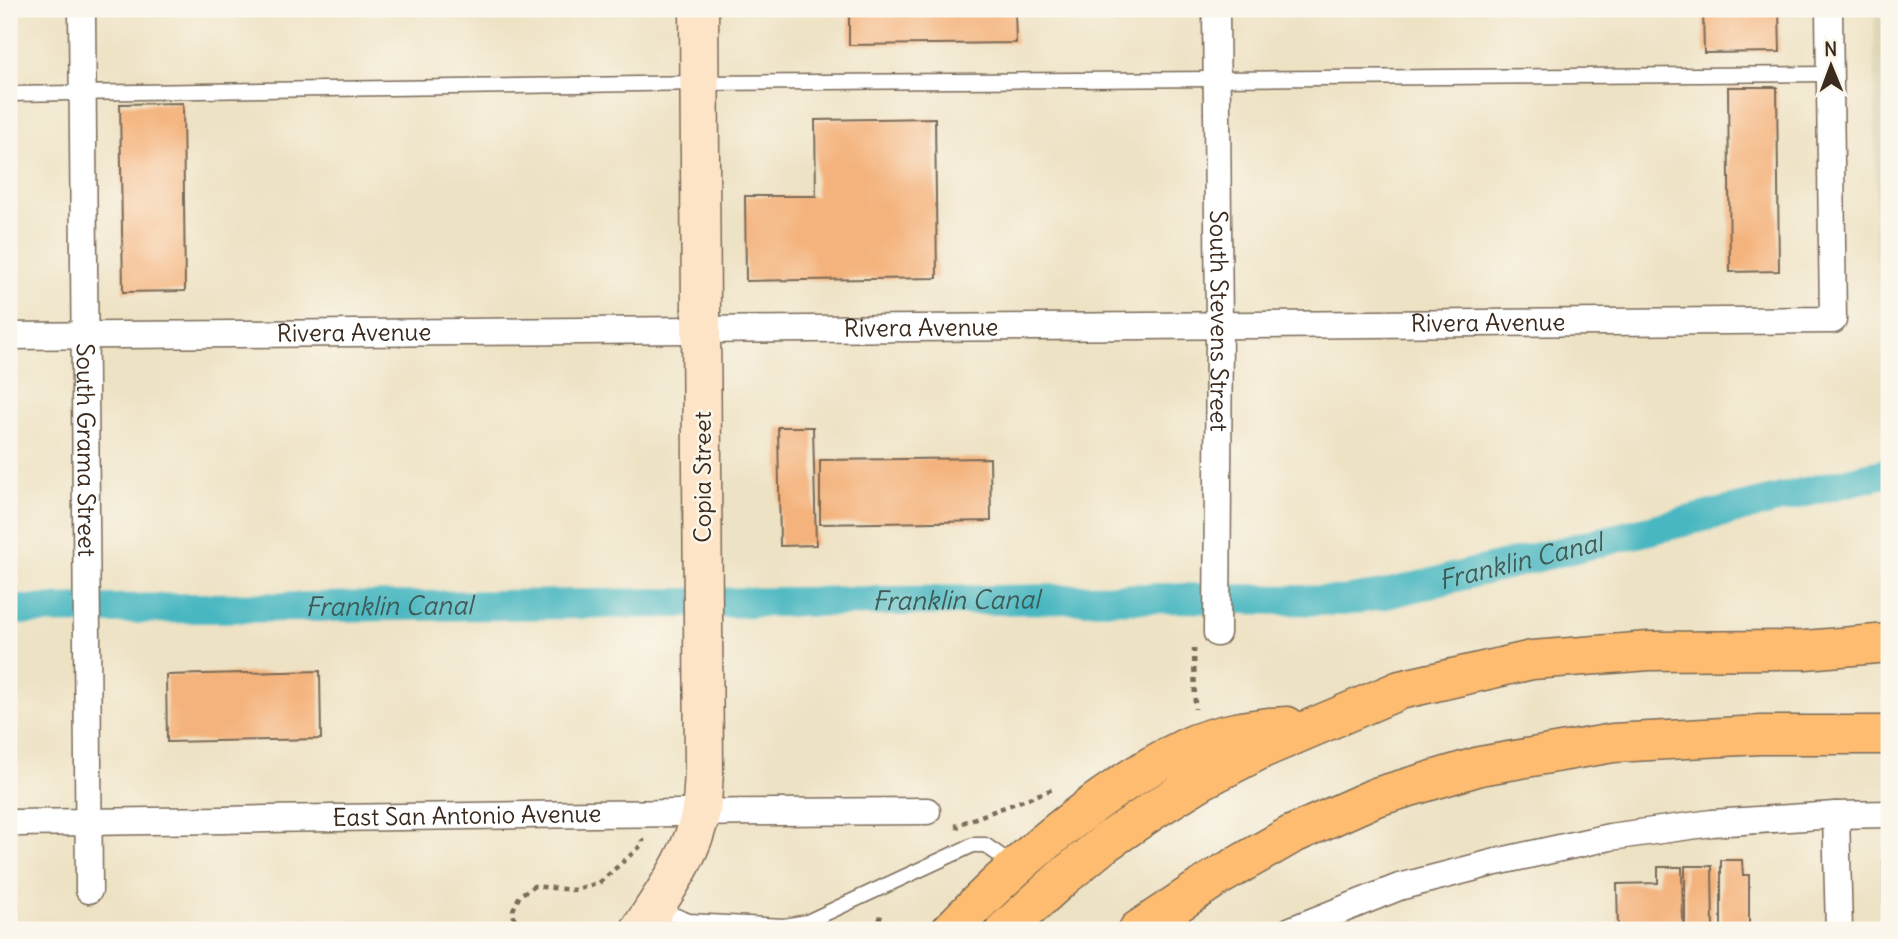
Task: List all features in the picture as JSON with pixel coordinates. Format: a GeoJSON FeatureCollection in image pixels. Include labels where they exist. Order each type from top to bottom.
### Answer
{"type":"FeatureCollection","features":[{"type":"Feature","properties":{"kind":"highway"},"geometry":{"type":"LineString","coordinates":[[1005,930],[1096,850],[1202,780],[1250,755],[1400,690],[1532,660],[1649,651],[1805,650],[1889,643]]}},
{"type":"Feature","properties":{"kind":"highway"},"geometry":{"type":"LineString","coordinates":[[951,930],[1016,867],[1079,815],[1132,779],[1189,746],[1255,727],[1320,724]]}},
{"type":"Feature","properties":{"kind":"highway"},"geometry":{"type":"LineString","coordinates":[[1138,930],[1214,879],[1291,835],[1376,797],[1480,766],[1613,743],[1760,736],[1889,735]]}},
{"type":"Feature","properties":{"kind":"main road","name":"Copia Street"},"geometry":{"type":"LineString","coordinates":[[647,919],[680,866],[701,811],[704,772],[699,9]]}},
{"type":"Feature","properties":{"kind":"street","name":"South Grama Street"},"geometry":{"type":"LineString","coordinates":[[82,9],[89,890]]}},
{"type":"Feature","properties":{"kind":"street","name":"South Stevens Street"},"geometry":{"type":"LineString","coordinates":[[1205,637],[1216,549],[1220,326],[1216,9]]}},
{"type":"Feature","properties":{"kind":"street"},"geometry":{"type":"LineString","coordinates":[[1829,9],[1830,74]]}},
{"type":"Feature","properties":{"kind":"street","name":"Rivera Avenue"},"geometry":{"type":"LineString","coordinates":[[9,336],[1833,320],[1830,74]]}},
{"type":"Feature","properties":{"kind":"street","name":"East San Antonio Avenue"},"geometry":{"type":"LineString","coordinates":[[9,822],[646,814],[701,811],[928,811]]}},
{"type":"Feature","properties":{"kind":"street"},"geometry":{"type":"LineString","coordinates":[[1291,930],[1399,887],[1610,837],[1712,822],[1889,814]]}},
{"type":"Feature","properties":{"kind":"street"},"geometry":{"type":"LineString","coordinates":[[1836,815],[1839,930]]}},
{"type":"Feature","properties":{"kind":"lane"},"geometry":{"type":"LineString","coordinates":[[9,94],[700,83],[1217,81],[1830,74]]}},
{"type":"Feature","properties":{"kind":"lane"},"geometry":{"type":"LineString","coordinates":[[647,919],[784,926],[807,922],[973,845],[985,845],[1016,867]]}},
{"type":"Feature","properties":{"kind":"path"},"geometry":{"type":"LineString","coordinates":[[1183,716],[1195,709],[1205,637]]}},
{"type":"Feature","properties":{"kind":"path"},"geometry":{"type":"LineString","coordinates":[[957,825],[1057,788]]}},
{"type":"Feature","properties":{"kind":"path"},"geometry":{"type":"LineString","coordinates":[[516,930],[513,910],[520,895],[534,886],[573,890],[599,883],[643,844],[646,814]]}},
{"type":"Feature","properties":{"kind":"shaded area"},"geometry":{"type":"Polygon","coordinates":[[[1874,9],[1889,9],[1889,261],[1876,261],[1874,9]]]}},
{"type":"Feature","properties":{"kind":"building"},"geometry":{"type":"Polygon","coordinates":[[[849,9],[1015,9],[1016,43],[849,45],[849,9]]]}},
{"type":"Feature","properties":{"kind":"building"},"geometry":{"type":"Polygon","coordinates":[[[1703,9],[1779,9],[1780,52],[1704,53],[1703,9]]]}},
{"type":"Feature","properties":{"kind":"building"},"geometry":{"type":"Polygon","coordinates":[[[1728,87],[1777,87],[1779,271],[1730,272],[1728,87]]]}},
{"type":"Feature","properties":{"kind":"building"},"geometry":{"type":"Polygon","coordinates":[[[183,103],[185,291],[123,292],[120,104],[183,103]]]}},
{"type":"Feature","properties":{"kind":"building"},"geometry":{"type":"Polygon","coordinates":[[[935,118],[937,278],[746,281],[745,196],[816,196],[815,120],[935,118]]]}},
{"type":"Feature","properties":{"kind":"building"},"geometry":{"type":"Polygon","coordinates":[[[778,427],[813,427],[816,545],[780,546],[778,427]]]}},
{"type":"Feature","properties":{"kind":"building"},"geometry":{"type":"Polygon","coordinates":[[[990,458],[991,521],[820,524],[820,460],[990,458]]]}},
{"type":"Feature","properties":{"kind":"building"},"geometry":{"type":"Polygon","coordinates":[[[320,671],[321,739],[167,742],[166,675],[320,671]]]}},
{"type":"Feature","properties":{"kind":"building"},"geometry":{"type":"Polygon","coordinates":[[[1883,852],[1889,852],[1889,903],[1883,902],[1883,852]]]}},
{"type":"Feature","properties":{"kind":"building"},"geometry":{"type":"Polygon","coordinates":[[[1721,860],[1742,860],[1743,875],[1749,875],[1749,925],[1757,926],[1757,930],[1721,930],[1721,860]]]}},
{"type":"Feature","properties":{"kind":"building"},"geometry":{"type":"Polygon","coordinates":[[[1685,866],[1712,866],[1713,930],[1685,930],[1685,866]]]}},
{"type":"Feature","properties":{"kind":"building"},"geometry":{"type":"Polygon","coordinates":[[[1658,867],[1682,867],[1683,930],[1618,930],[1617,884],[1658,883],[1658,867]]]}},
{"type":"Feature","properties":{"kind":"waterway","name":"Franklin Canal"},"geometry":{"type":"LineString","coordinates":[[9,610],[1173,598],[1343,601],[1382,595],[1889,472]]}}]}
